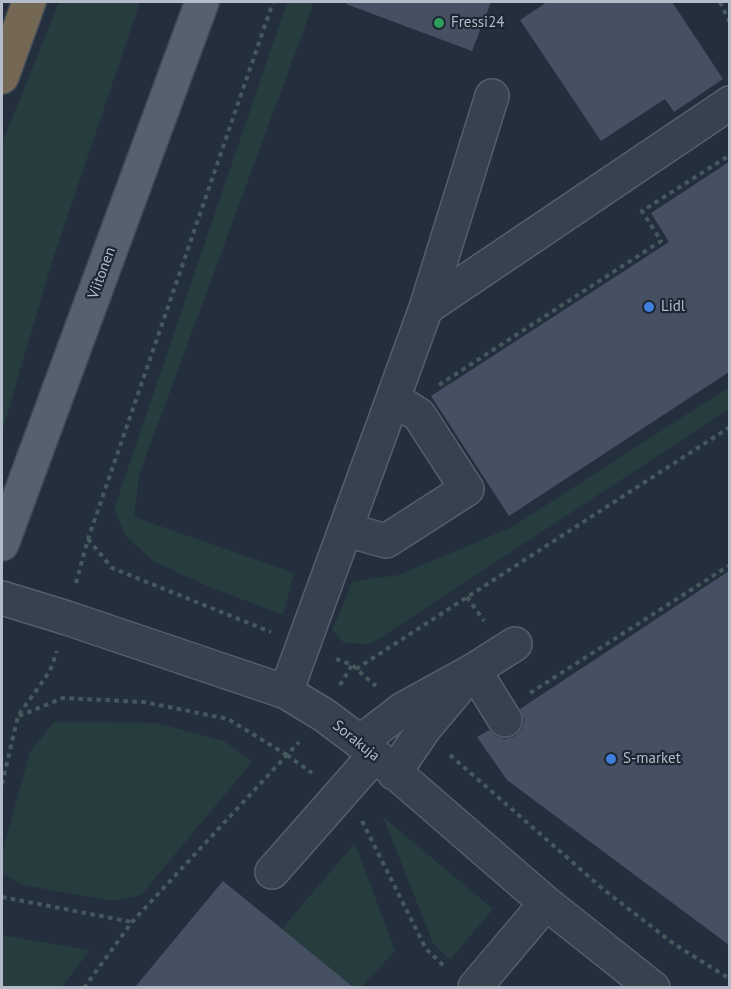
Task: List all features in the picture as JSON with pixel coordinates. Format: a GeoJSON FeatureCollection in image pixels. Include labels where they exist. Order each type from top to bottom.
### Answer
{"type":"FeatureCollection","features":[{"type":"Feature","properties":{"kind":"highway"},"geometry":{"type":"LineString","coordinates":[[2,77],[29,2]]}},
{"type":"Feature","properties":{"kind":"main road","name":"Viitonen"},"geometry":{"type":"LineString","coordinates":[[2,544],[202,2]]}},
{"type":"Feature","properties":{"kind":"street"},"geometry":{"type":"LineString","coordinates":[[286,693],[426,308],[492,96]]}},
{"type":"Feature","properties":{"kind":"street"},"geometry":{"type":"LineString","coordinates":[[426,308],[729,103]]}},
{"type":"Feature","properties":{"kind":"street"},"geometry":{"type":"LineString","coordinates":[[346,530],[386,541],[467,489],[419,415],[394,399]]}},
{"type":"Feature","properties":{"kind":"street","name":"Sorakuja"},"geometry":{"type":"LineString","coordinates":[[2,598],[286,693],[324,715],[546,903],[653,987]]}},
{"type":"Feature","properties":{"kind":"street"},"geometry":{"type":"LineString","coordinates":[[272,872],[340,794],[413,719],[474,670],[509,648]]}},
{"type":"Feature","properties":{"kind":"street"},"geometry":{"type":"LineString","coordinates":[[474,670],[505,720]]}},
{"type":"Feature","properties":{"kind":"street"},"geometry":{"type":"LineString","coordinates":[[376,757],[413,719]]}},
{"type":"Feature","properties":{"kind":"street"},"geometry":{"type":"LineString","coordinates":[[475,987],[546,903]]}},
{"type":"Feature","properties":{"kind":"path"},"geometry":{"type":"LineString","coordinates":[[2,784],[18,716],[50,671],[88,539],[273,2]]}},
{"type":"Feature","properties":{"kind":"path"},"geometry":{"type":"LineString","coordinates":[[720,2],[729,23]]}},
{"type":"Feature","properties":{"kind":"path"},"geometry":{"type":"LineString","coordinates":[[432,390],[661,241],[642,212],[729,155]]}},
{"type":"Feature","properties":{"kind":"path"},"geometry":{"type":"LineString","coordinates":[[356,669],[729,427]]}},
{"type":"Feature","properties":{"kind":"path"},"geometry":{"type":"LineString","coordinates":[[88,539],[112,568],[352,665],[413,719],[458,765],[603,889],[674,944],[729,979]]}},
{"type":"Feature","properties":{"kind":"path"},"geometry":{"type":"LineString","coordinates":[[467,597],[509,648],[531,694],[729,565]]}},
{"type":"Feature","properties":{"kind":"path"},"geometry":{"type":"LineString","coordinates":[[324,715],[352,665]]}},
{"type":"Feature","properties":{"kind":"path"},"geometry":{"type":"LineString","coordinates":[[18,716],[63,698],[144,702],[228,719],[287,755],[353,802],[426,949],[461,983],[475,987]]}},
{"type":"Feature","properties":{"kind":"path"},"geometry":{"type":"LineString","coordinates":[[84,987],[132,922],[302,739]]}},
{"type":"Feature","properties":{"kind":"path"},"geometry":{"type":"LineString","coordinates":[[2,897],[132,922]]}},
{"type":"Feature","properties":{"kind":"green space"},"geometry":{"type":"Polygon","coordinates":[[[59,2],[140,2],[51,265],[2,432],[2,143],[59,2]]]}},
{"type":"Feature","properties":{"kind":"green space"},"geometry":{"type":"Polygon","coordinates":[[[287,2],[314,2],[139,475],[134,517],[294,573],[283,615],[205,585],[153,561],[125,535],[114,509],[287,2]]]}},
{"type":"Feature","properties":{"kind":"green space"},"geometry":{"type":"Polygon","coordinates":[[[729,387],[729,409],[371,644],[344,643],[332,630],[353,581],[399,575],[512,527],[729,387]]]}},
{"type":"Feature","properties":{"kind":"green space"},"geometry":{"type":"Polygon","coordinates":[[[54,722],[156,723],[224,741],[252,762],[141,895],[113,901],[23,885],[2,874],[2,853],[30,752],[54,722]]]}},
{"type":"Feature","properties":{"kind":"green space"},"geometry":{"type":"Polygon","coordinates":[[[383,817],[493,909],[450,960],[433,943],[383,817]]]}},
{"type":"Feature","properties":{"kind":"green space"},"geometry":{"type":"Polygon","coordinates":[[[355,843],[395,951],[361,987],[350,987],[281,930],[355,843]]]}},
{"type":"Feature","properties":{"kind":"green space"},"geometry":{"type":"Polygon","coordinates":[[[2,935],[90,950],[62,987],[2,987],[2,935]]]}},
{"type":"Feature","properties":{"kind":"building","name":"Fressi24"},"geometry":{"type":"Polygon","coordinates":[[[347,2],[491,2],[472,51],[346,4],[347,2]]]}},
{"type":"Feature","properties":{"kind":"building"},"geometry":{"type":"Polygon","coordinates":[[[547,2],[672,2],[723,79],[674,112],[665,99],[601,141],[520,20],[547,2]]]}},
{"type":"Feature","properties":{"kind":"building","name":"Lidl"},"geometry":{"type":"Polygon","coordinates":[[[729,162],[729,372],[509,516],[431,396],[669,242],[651,213],[729,162]]]}},
{"type":"Feature","properties":{"kind":"building","name":"S-market"},"geometry":{"type":"Polygon","coordinates":[[[729,571],[729,945],[507,780],[477,737],[489,730],[505,739],[515,736],[522,728],[524,720],[520,709],[729,571]]]}},
{"type":"Feature","properties":{"kind":"building"},"geometry":{"type":"Polygon","coordinates":[[[223,881],[244,898],[353,987],[135,987],[223,881]]]}},
{"type":"Feature","properties":{"kind":"place","name":"Fressi24"},"geometry":{"type":"Point","coordinates":[439,23]}},
{"type":"Feature","properties":{"kind":"place","name":"Lidl"},"geometry":{"type":"Point","coordinates":[649,307]}},
{"type":"Feature","properties":{"kind":"place","name":"S-market"},"geometry":{"type":"Point","coordinates":[611,759]}}]}
